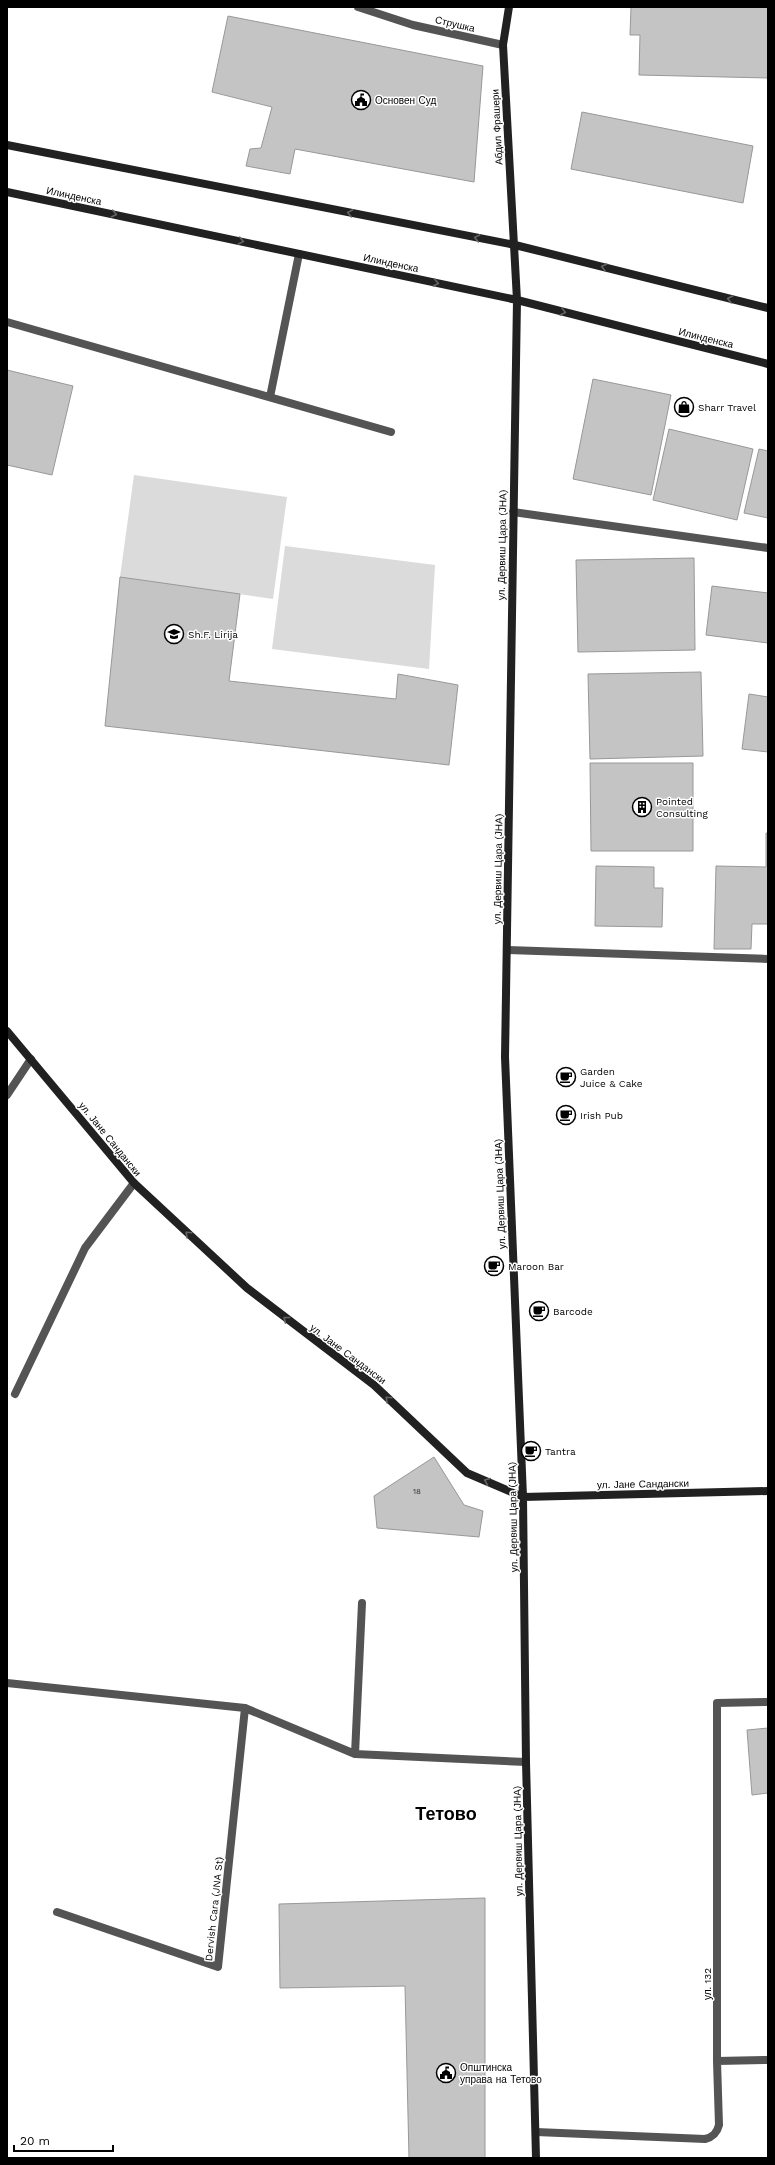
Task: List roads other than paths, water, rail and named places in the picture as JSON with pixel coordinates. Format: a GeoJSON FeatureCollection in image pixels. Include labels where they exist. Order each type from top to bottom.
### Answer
{"type":"FeatureCollection","features":[{"type":"Feature","properties":{"kind":"street","name":"Струшка"},"geometry":{"type":"LineString","coordinates":[[358,7],[413,25],[503,45]]}},
{"type":"Feature","properties":{"kind":"street","name":"Абдил Фрашери"},"geometry":{"type":"LineString","coordinates":[[509,7],[503,45],[517,300]]}},
{"type":"Feature","properties":{"kind":"street"},"geometry":{"type":"LineString","coordinates":[[7,145],[515,246],[768,308]]}},
{"type":"Feature","properties":{"kind":"street","name":"Илинденска"},"geometry":{"type":"LineString","coordinates":[[7,192],[517,300],[768,364]]}},
{"type":"Feature","properties":{"kind":"street"},"geometry":{"type":"LineString","coordinates":[[270,397],[299,254]]}},
{"type":"Feature","properties":{"kind":"street","name":"ул. Дервиш Цара (ЈНА)"},"geometry":{"type":"LineString","coordinates":[[517,300],[505,1057],[523,1497],[526,1762],[536,2158]]}},
{"type":"Feature","properties":{"kind":"street"},"geometry":{"type":"LineString","coordinates":[[7,322],[391,432]]}},
{"type":"Feature","properties":{"kind":"street"},"geometry":{"type":"LineString","coordinates":[[513,512],[768,548]]}},
{"type":"Feature","properties":{"kind":"street"},"geometry":{"type":"LineString","coordinates":[[506,950],[768,959]]}},
{"type":"Feature","properties":{"kind":"street","name":"ул. Јане Сандански"},"geometry":{"type":"LineString","coordinates":[[7,1031],[134,1183],[247,1288],[374,1385],[467,1473],[523,1497],[768,1491]]}},
{"type":"Feature","properties":{"kind":"street"},"geometry":{"type":"LineString","coordinates":[[7,1095],[31,1059]]}},
{"type":"Feature","properties":{"kind":"street"},"geometry":{"type":"LineString","coordinates":[[15,1394],[85,1248],[134,1183]]}},
{"type":"Feature","properties":{"kind":"street"},"geometry":{"type":"LineString","coordinates":[[355,1754],[362,1603]]}},
{"type":"Feature","properties":{"kind":"street"},"geometry":{"type":"LineString","coordinates":[[7,1683],[245,1708],[355,1754],[526,1762]]}},
{"type":"Feature","properties":{"kind":"street","name":"ул. 132"},"geometry":{"type":"LineString","coordinates":[[536,2132],[710,2138],[717,2131],[719,2125],[717,2061],[717,1702],[768,1702]]}},
{"type":"Feature","properties":{"kind":"street","name":"Dervish Cara (JNA St)"},"geometry":{"type":"LineString","coordinates":[[57,1912],[218,1967],[245,1708]]}},
{"type":"Feature","properties":{"kind":"street"},"geometry":{"type":"LineString","coordinates":[[717,2061],[768,2060]]}},
{"type":"Feature","properties":{"kind":"place","name":"Основен Суд"},"geometry":{"type":"Point","coordinates":[361,100]}},
{"type":"Feature","properties":{"kind":"place","name":"Sharr Travel"},"geometry":{"type":"Point","coordinates":[684,407]}},
{"type":"Feature","properties":{"kind":"place","name":"Sh.F. Lirija"},"geometry":{"type":"Point","coordinates":[174,634]}},
{"type":"Feature","properties":{"kind":"place","name":"Pointed Consulting"},"geometry":{"type":"Point","coordinates":[642,807]}},
{"type":"Feature","properties":{"kind":"place","name":"Garden Juice & Cake"},"geometry":{"type":"Point","coordinates":[566,1077]}},
{"type":"Feature","properties":{"kind":"place","name":"Irish Pub"},"geometry":{"type":"Point","coordinates":[566,1115]}},
{"type":"Feature","properties":{"kind":"place","name":"Maroon Bar"},"geometry":{"type":"Point","coordinates":[494,1266]}},
{"type":"Feature","properties":{"kind":"place","name":"Barcode"},"geometry":{"type":"Point","coordinates":[539,1311]}},
{"type":"Feature","properties":{"kind":"place","name":"Tantra"},"geometry":{"type":"Point","coordinates":[531,1451]}},
{"type":"Feature","properties":{"kind":"place","name":"Општинска управа на Тетово"},"geometry":{"type":"Point","coordinates":[446,2073]}},
{"type":"Feature","properties":{"kind":"district","name":"Тетово"},"geometry":{"type":"Point","coordinates":[446,1813]}}]}
